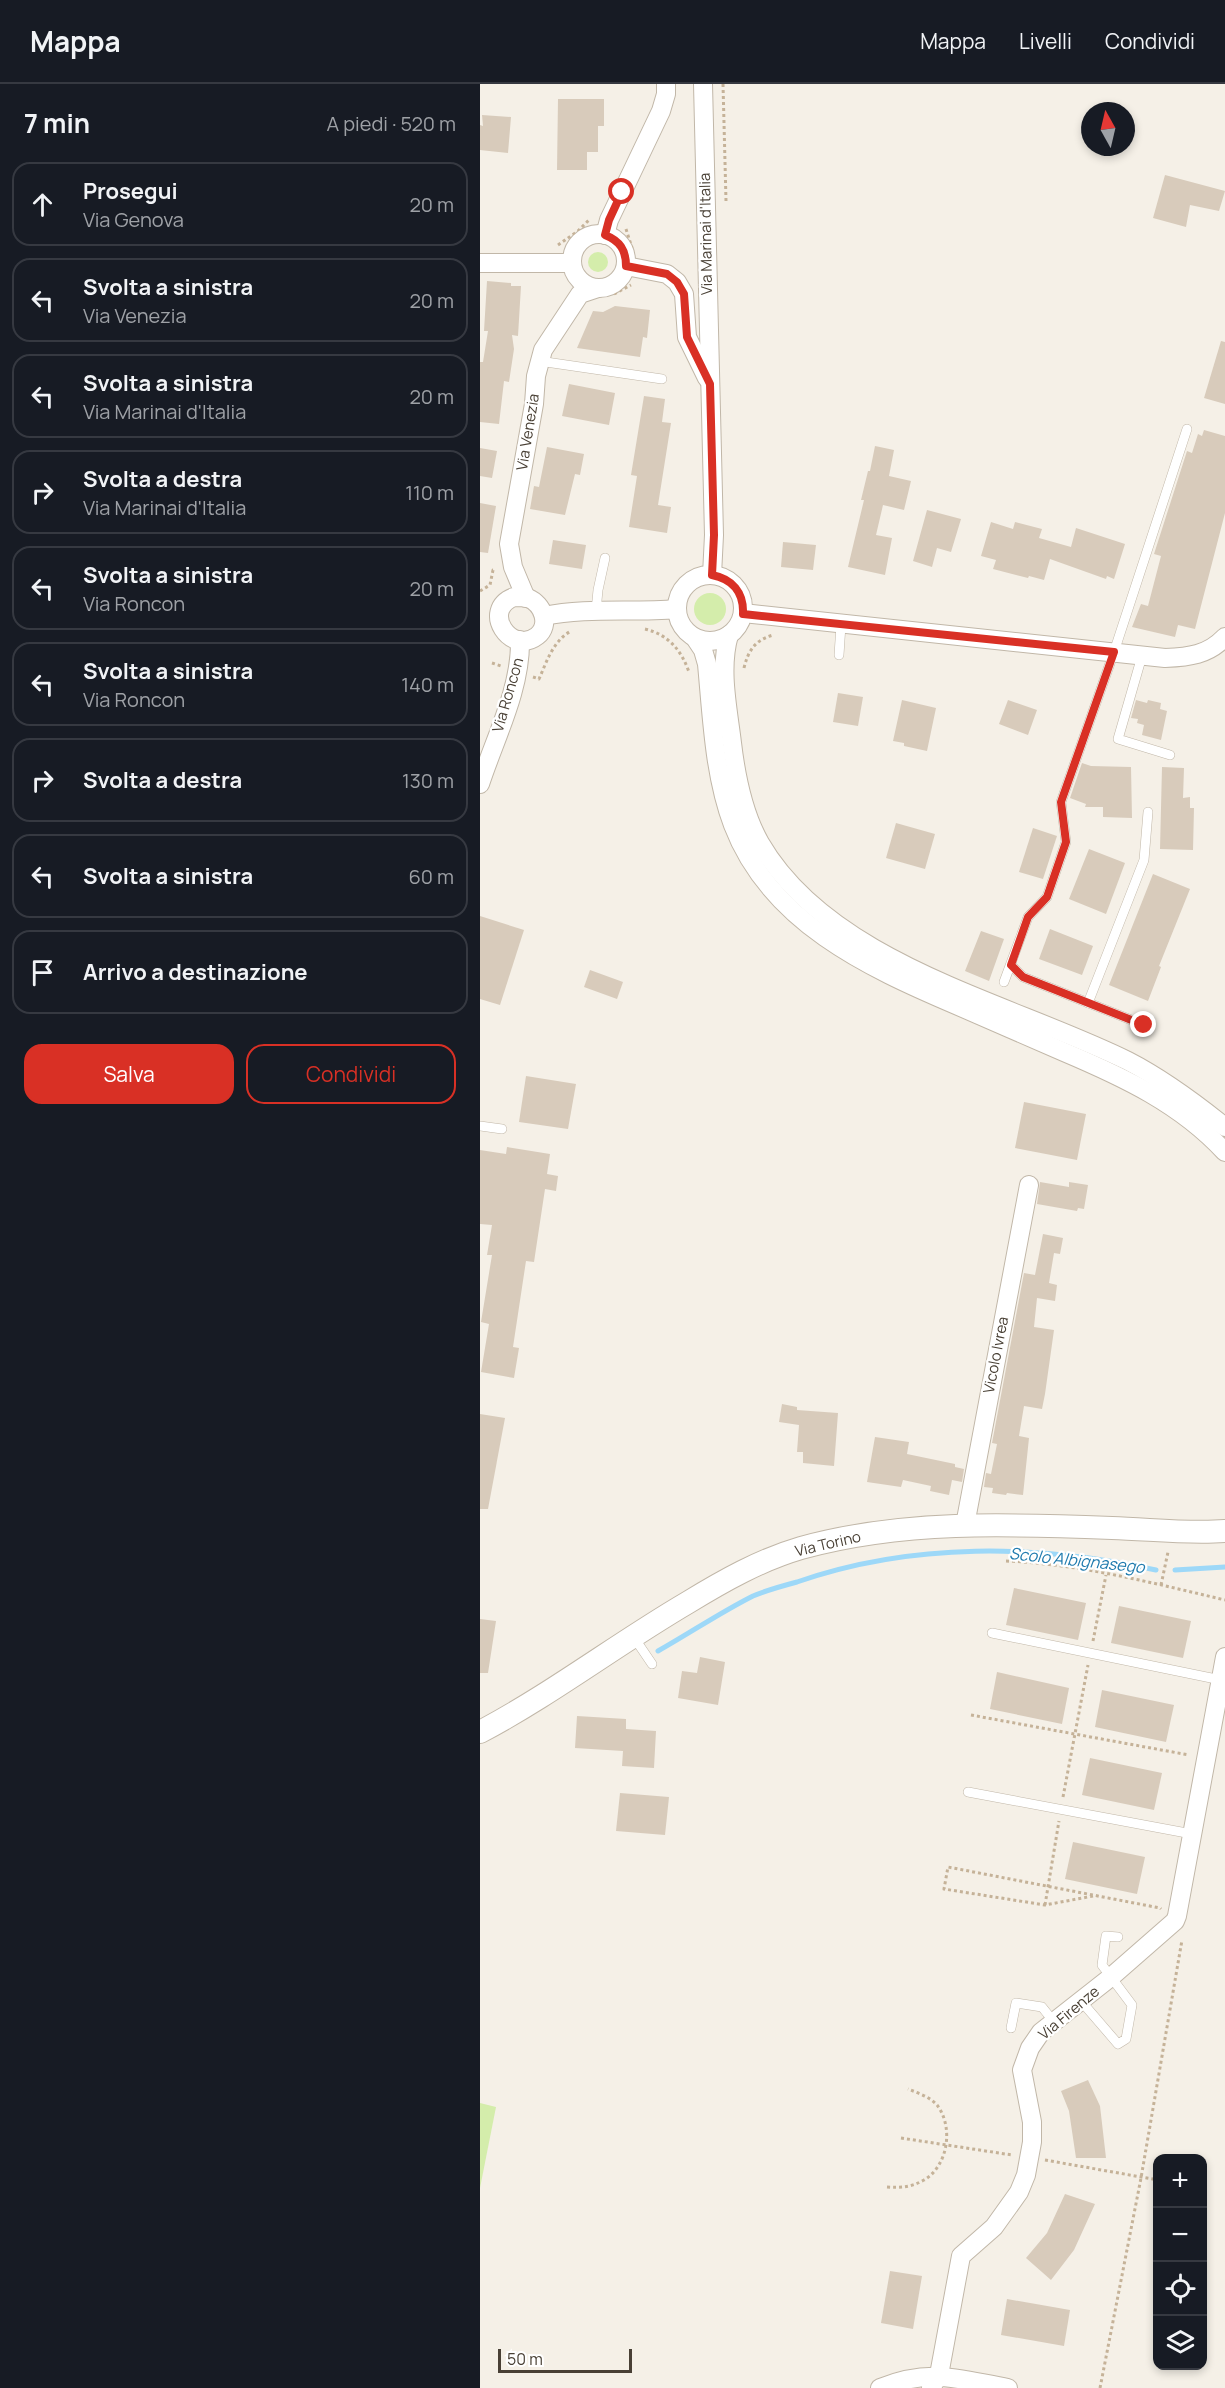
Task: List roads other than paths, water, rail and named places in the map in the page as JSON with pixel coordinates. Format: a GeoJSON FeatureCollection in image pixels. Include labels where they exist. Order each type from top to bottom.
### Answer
{"type":"FeatureCollection","features":[{"type":"Feature","properties":{"kind":"street"},"geometry":{"type":"LineString","coordinates":[[605,235],[609,220],[661,111],[666,84]]}},
{"type":"Feature","properties":{"kind":"street","name":"Via Marinai d'Italia"},"geometry":{"type":"LineString","coordinates":[[703,84],[714,535],[712,575]]}},
{"type":"Feature","properties":{"kind":"street"},"geometry":{"type":"LineString","coordinates":[[598,288],[590,287],[577,278],[571,263],[572,254],[582,240],[590,235],[605,235],[620,244],[630,260]]}},
{"type":"Feature","properties":{"kind":"street","name":"Via Marinai d'Italia"},"geometry":{"type":"LineString","coordinates":[[630,260],[667,274],[677,282],[686,302],[687,337],[710,384]]}},
{"type":"Feature","properties":{"kind":"street","name":"Via Venezia"},"geometry":{"type":"LineString","coordinates":[[526,598],[513,567],[510,544],[539,361],[549,338],[580,294],[613,285],[630,260]]}},
{"type":"Feature","properties":{"kind":"street"},"geometry":{"type":"LineString","coordinates":[[480,263],[571,263]]}},
{"type":"Feature","properties":{"kind":"street"},"geometry":{"type":"LineString","coordinates":[[695,638],[713,641],[729,635],[740,622],[743,614],[742,598],[734,584],[712,575],[703,576],[687,584],[681,592],[677,609],[682,626],[695,638],[703,650],[707,664],[717,759],[733,824],[744,849],[760,875],[804,922],[836,946],[902,982],[1120,1076],[1169,1104],[1214,1140],[1225,1152]]}},
{"type":"Feature","properties":{"kind":"street"},"geometry":{"type":"LineString","coordinates":[[486,601],[526,598],[540,607],[544,616],[573,610],[677,609]]}},
{"type":"Feature","properties":{"kind":"street","name":"Via Roncon"},"geometry":{"type":"LineString","coordinates":[[486,601],[502,632],[508,637],[520,640],[536,636],[542,630],[544,616]]}},
{"type":"Feature","properties":{"kind":"street"},"geometry":{"type":"LineString","coordinates":[[743,614],[1165,658],[1191,657],[1206,652],[1225,637]]}},
{"type":"Feature","properties":{"kind":"street"},"geometry":{"type":"LineString","coordinates":[[729,635],[724,663],[729,717],[734,756],[748,818],[774,865],[815,910],[845,932],[910,967],[1128,1061],[1178,1090],[1225,1127]]}},
{"type":"Feature","properties":{"kind":"street","name":"Via Roncon"},"geometry":{"type":"LineString","coordinates":[[480,784],[512,692],[520,656],[520,640]]}},
{"type":"Feature","properties":{"kind":"street","name":"Vicolo Ivrea"},"geometry":{"type":"LineString","coordinates":[[965,1525],[1029,1185]]}},
{"type":"Feature","properties":{"kind":"street","name":"Via Torino"},"geometry":{"type":"LineString","coordinates":[[480,1732],[520,1710],[633,1635],[736,1574],[800,1549],[850,1537],[914,1528],[965,1525],[1225,1531]]}},
{"type":"Feature","properties":{"kind":"street","name":"Via Firenze"},"geometry":{"type":"LineString","coordinates":[[935,2382],[961,2256],[994,2227],[1019,2192],[1026,2175],[1032,2142],[1032,2122],[1022,2070],[1035,2040],[1041,2032],[1111,1977],[1175,1921],[1225,1657]]}},
{"type":"Feature","properties":{"kind":"street"},"geometry":{"type":"LineString","coordinates":[[880,2388],[913,2377],[935,2382],[1008,2388]]}},
{"type":"Feature","properties":{"kind":"lane"},"geometry":{"type":"LineString","coordinates":[[539,361],[662,379]]}},
{"type":"Feature","properties":{"kind":"lane"},"geometry":{"type":"LineString","coordinates":[[1004,982],[1028,917],[1047,897],[1066,842],[1061,802],[1114,652],[1187,429]]}},
{"type":"Feature","properties":{"kind":"lane"},"geometry":{"type":"LineString","coordinates":[[596,611],[605,558]]}},
{"type":"Feature","properties":{"kind":"lane"},"geometry":{"type":"LineString","coordinates":[[839,655],[841,625]]}},
{"type":"Feature","properties":{"kind":"lane"},"geometry":{"type":"LineString","coordinates":[[1142,656],[1118,739],[1170,755]]}},
{"type":"Feature","properties":{"kind":"lane"},"geometry":{"type":"LineString","coordinates":[[1088,1003],[1144,860],[1148,812]]}},
{"type":"Feature","properties":{"kind":"lane"},"geometry":{"type":"LineString","coordinates":[[1011,965],[1023,977],[1144,1025]]}},
{"type":"Feature","properties":{"kind":"lane"},"geometry":{"type":"LineString","coordinates":[[480,1126],[502,1129]]}},
{"type":"Feature","properties":{"kind":"lane"},"geometry":{"type":"LineString","coordinates":[[992,1633],[1221,1680]]}},
{"type":"Feature","properties":{"kind":"lane"},"geometry":{"type":"LineString","coordinates":[[633,1635],[652,1664]]}},
{"type":"Feature","properties":{"kind":"lane"},"geometry":{"type":"LineString","coordinates":[[968,1792],[1192,1834]]}},
{"type":"Feature","properties":{"kind":"lane"},"geometry":{"type":"LineString","coordinates":[[1082,2001],[1118,2044],[1126,2038],[1132,2006],[1102,1965],[1106,1936],[1118,1937]]}},
{"type":"Feature","properties":{"kind":"lane"},"geometry":{"type":"LineString","coordinates":[[1011,2028],[1016,2003],[1042,2007],[1054,2022]]}},
{"type":"Feature","properties":{"kind":"waterway","name":"Scolo Albignasego"},"geometry":{"type":"LineString","coordinates":[[658,1651],[753,1596],[841,1569],[885,1560],[975,1551],[1021,1552],[1066,1555],[1156,1570]]}},
{"type":"Feature","properties":{"kind":"waterway","name":"Scolo Albignasego"},"geometry":{"type":"LineString","coordinates":[[1175,1570],[1225,1567]]}}]}
